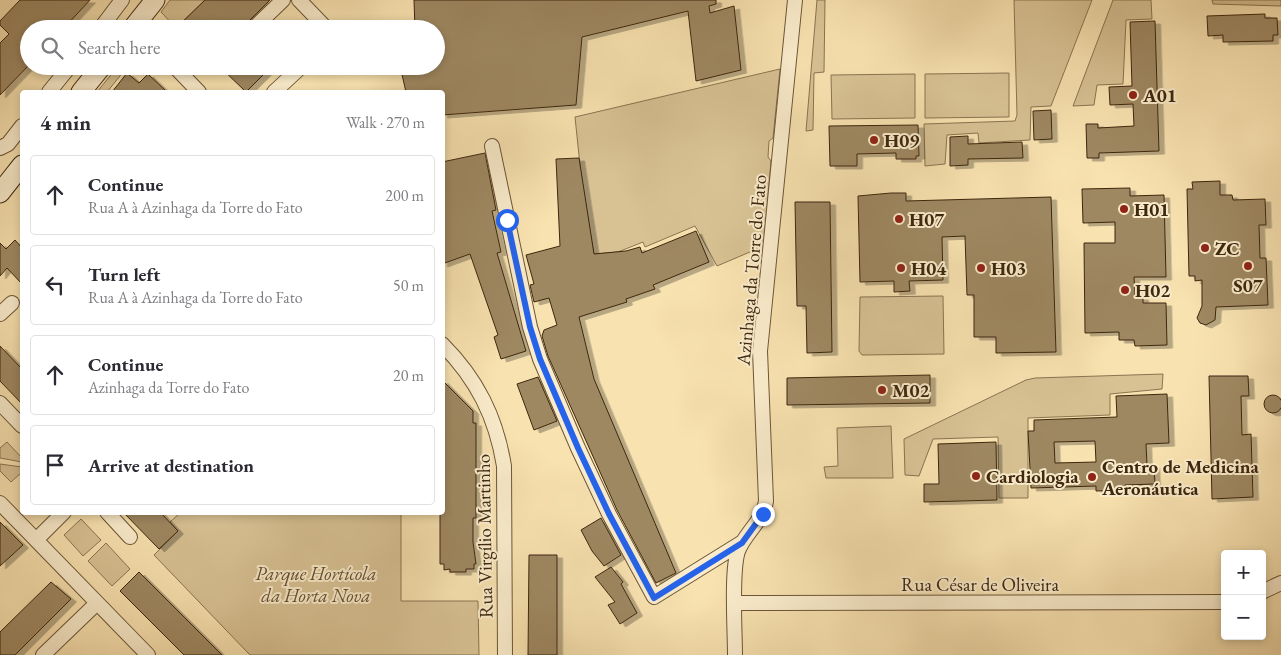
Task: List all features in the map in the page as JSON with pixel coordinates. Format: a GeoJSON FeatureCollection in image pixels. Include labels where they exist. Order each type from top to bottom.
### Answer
{"type":"FeatureCollection","features":[{"type":"Feature","properties":{"kind":"street"},"geometry":{"type":"LineString","coordinates":[[107,20],[122,0]]}},
{"type":"Feature","properties":{"kind":"street"},"geometry":{"type":"LineString","coordinates":[[141,20],[155,0]]}},
{"type":"Feature","properties":{"kind":"street"},"geometry":{"type":"LineString","coordinates":[[263,20],[284,0]]}},
{"type":"Feature","properties":{"kind":"street"},"geometry":{"type":"LineString","coordinates":[[299,0],[318,20]]}},
{"type":"Feature","properties":{"kind":"street","name":"Azinhaga da Torre do Fato"},"geometry":{"type":"LineString","coordinates":[[735,655],[736,566],[742,543],[763,514],[766,502],[760,351],[795,0]]}},
{"type":"Feature","properties":{"kind":"street"},"geometry":{"type":"LineString","coordinates":[[51,90],[63,75]]}},
{"type":"Feature","properties":{"kind":"street"},"geometry":{"type":"LineString","coordinates":[[83,90],[95,75]]}},
{"type":"Feature","properties":{"kind":"street"},"geometry":{"type":"LineString","coordinates":[[183,75],[197,90]]}},
{"type":"Feature","properties":{"kind":"street"},"geometry":{"type":"LineString","coordinates":[[276,90],[288,75]]}},
{"type":"Feature","properties":{"kind":"street"},"geometry":{"type":"LineString","coordinates":[[0,148],[8,144],[20,129]]}},
{"type":"Feature","properties":{"kind":"street"},"geometry":{"type":"LineString","coordinates":[[492,146],[530,327],[540,359],[590,473],[654,598],[742,543]]}},
{"type":"Feature","properties":{"kind":"street"},"geometry":{"type":"LineString","coordinates":[[0,193],[20,168]]}},
{"type":"Feature","properties":{"kind":"street"},"geometry":{"type":"LineString","coordinates":[[0,314],[12,302]]}},
{"type":"Feature","properties":{"kind":"street","name":"Rua Virgílio Martinho"},"geometry":{"type":"LineString","coordinates":[[445,347],[472,378],[483,396],[501,444],[504,466],[505,655]]}},
{"type":"Feature","properties":{"kind":"street"},"geometry":{"type":"LineString","coordinates":[[0,403],[20,424]]}},
{"type":"Feature","properties":{"kind":"street"},"geometry":{"type":"LineString","coordinates":[[0,503],[148,655]]}},
{"type":"Feature","properties":{"kind":"street"},"geometry":{"type":"LineString","coordinates":[[36,540],[61,515]]}},
{"type":"Feature","properties":{"kind":"street"},"geometry":{"type":"LineString","coordinates":[[109,515],[130,537]]}},
{"type":"Feature","properties":{"kind":"street"},"geometry":{"type":"LineString","coordinates":[[1266,590],[1281,583]]}},
{"type":"Feature","properties":{"kind":"street","name":"Rua César de Oliveira"},"geometry":{"type":"LineString","coordinates":[[736,603],[1221,602]]}},
{"type":"Feature","properties":{"kind":"street"},"geometry":{"type":"LineString","coordinates":[[43,655],[97,603]]}},
{"type":"Feature","properties":{"kind":"green space"},"geometry":{"type":"Polygon","coordinates":[[[170,0],[205,0],[184,20],[168,20],[161,12],[170,0]]]}},
{"type":"Feature","properties":{"kind":"green space"},"geometry":{"type":"Polygon","coordinates":[[[817,0],[825,0],[824,72],[814,73],[813,130],[806,131],[817,0]]]}},
{"type":"Feature","properties":{"kind":"green space"},"geometry":{"type":"Polygon","coordinates":[[[1014,0],[1092,0],[1051,106],[1031,107],[1030,140],[979,143],[978,133],[947,135],[945,164],[925,166],[924,124],[1015,121],[1017,115],[1014,0]]]}},
{"type":"Feature","properties":{"kind":"green space"},"geometry":{"type":"Polygon","coordinates":[[[1113,0],[1151,0],[1152,19],[1126,20],[1123,84],[1097,85],[1094,105],[1073,106],[1113,0]]]}},
{"type":"Feature","properties":{"kind":"green space"},"geometry":{"type":"Polygon","coordinates":[[[1212,0],[1281,0],[1281,6],[1213,4],[1212,0]]]}},
{"type":"Feature","properties":{"kind":"green space"},"geometry":{"type":"Polygon","coordinates":[[[780,69],[773,138],[769,141],[768,157],[771,161],[764,246],[717,266],[695,226],[645,247],[643,242],[618,252],[594,254],[583,194],[575,117],[780,69]]]}},
{"type":"Feature","properties":{"kind":"green space"},"geometry":{"type":"Polygon","coordinates":[[[1009,73],[1009,117],[925,118],[925,74],[1009,73]]]}},
{"type":"Feature","properties":{"kind":"green space"},"geometry":{"type":"Polygon","coordinates":[[[915,74],[915,118],[832,119],[831,75],[915,74]]]}},
{"type":"Feature","properties":{"kind":"green space"},"geometry":{"type":"Polygon","coordinates":[[[111,75],[121,75],[109,90],[99,90],[111,75]]]}},
{"type":"Feature","properties":{"kind":"green space"},"geometry":{"type":"Polygon","coordinates":[[[943,296],[944,354],[862,355],[859,351],[860,297],[943,296]]]}},
{"type":"Feature","properties":{"kind":"green space"},"geometry":{"type":"Polygon","coordinates":[[[1163,374],[1162,389],[1110,394],[1110,415],[1028,418],[1028,498],[999,498],[998,437],[933,439],[919,476],[905,475],[904,439],[1026,380],[1035,378],[1163,374]]]}},
{"type":"Feature","properties":{"kind":"green space"},"geometry":{"type":"Polygon","coordinates":[[[891,426],[893,478],[826,478],[824,467],[838,466],[837,428],[891,426]]]}},
{"type":"Feature","properties":{"kind":"green space"},"geometry":{"type":"Polygon","coordinates":[[[7,442],[20,456],[20,462],[0,458],[0,448],[7,442]]]}},
{"type":"Feature","properties":{"kind":"green space"},"geometry":{"type":"Polygon","coordinates":[[[0,464],[20,467],[20,474],[11,482],[0,471],[0,464]]]}},
{"type":"Feature","properties":{"kind":"green space","name":"Parque Hortícola da Horta Nova"},"geometry":{"type":"Polygon","coordinates":[[[178,515],[401,515],[401,601],[478,601],[479,655],[250,655],[154,555],[178,531],[170,522],[178,515]]]}},
{"type":"Feature","properties":{"kind":"green space"},"geometry":{"type":"Polygon","coordinates":[[[81,519],[101,540],[83,556],[64,535],[81,519]]]}},
{"type":"Feature","properties":{"kind":"green space"},"geometry":{"type":"Polygon","coordinates":[[[106,543],[130,569],[112,586],[88,561],[106,543]]]}},
{"type":"Feature","properties":{"kind":"building"},"geometry":{"type":"Polygon","coordinates":[[[20,0],[90,0],[71,20],[20,20],[20,74],[0,95],[0,43],[9,34],[0,25],[0,21],[20,0]]]}},
{"type":"Feature","properties":{"kind":"building"},"geometry":{"type":"Polygon","coordinates":[[[205,0],[270,0],[250,20],[184,20],[205,0]]]}},
{"type":"Feature","properties":{"kind":"building"},"geometry":{"type":"Polygon","coordinates":[[[414,0],[716,0],[716,4],[709,6],[710,13],[734,6],[741,70],[696,81],[688,11],[582,37],[576,105],[445,115],[445,90],[406,90],[402,75],[445,75],[445,20],[415,20],[414,0]]]}},
{"type":"Feature","properties":{"kind":"building"},"geometry":{"type":"Polygon","coordinates":[[[1265,14],[1265,18],[1277,18],[1278,35],[1273,35],[1273,41],[1223,42],[1223,35],[1208,36],[1207,16],[1265,14]]]}},
{"type":"Feature","properties":{"kind":"building","name":"A01"},"geometry":{"type":"Polygon","coordinates":[[[1155,21],[1159,151],[1099,153],[1099,158],[1087,158],[1086,124],[1098,124],[1098,128],[1134,126],[1133,104],[1110,105],[1109,87],[1132,86],[1130,22],[1155,21]]]}},
{"type":"Feature","properties":{"kind":"building"},"geometry":{"type":"Polygon","coordinates":[[[125,75],[129,75],[139,83],[149,75],[165,90],[114,90],[125,75]]]}},
{"type":"Feature","properties":{"kind":"building"},"geometry":{"type":"Polygon","coordinates":[[[228,75],[263,75],[248,90],[244,90],[228,75]]]}},
{"type":"Feature","properties":{"kind":"building"},"geometry":{"type":"Polygon","coordinates":[[[1051,110],[1052,139],[1034,140],[1033,111],[1051,110]]]}},
{"type":"Feature","properties":{"kind":"building","name":"H09"},"geometry":{"type":"Polygon","coordinates":[[[918,125],[919,156],[916,156],[916,159],[896,159],[896,153],[857,154],[857,166],[830,166],[829,126],[918,125]]]}},
{"type":"Feature","properties":{"kind":"building"},"geometry":{"type":"Polygon","coordinates":[[[968,136],[968,144],[1022,142],[1023,158],[968,159],[968,165],[950,166],[950,137],[968,136]]]}},
{"type":"Feature","properties":{"kind":"building"},"geometry":{"type":"Polygon","coordinates":[[[485,153],[496,210],[492,211],[501,252],[497,253],[526,351],[501,359],[494,337],[498,335],[470,254],[445,263],[445,161],[485,153]]]}},
{"type":"Feature","properties":{"kind":"building"},"geometry":{"type":"Polygon","coordinates":[[[579,158],[594,254],[626,251],[640,247],[642,253],[696,231],[709,262],[653,285],[655,289],[626,299],[627,302],[579,317],[594,379],[676,573],[656,583],[617,510],[548,356],[542,336],[544,330],[557,325],[549,298],[534,302],[530,285],[534,284],[526,255],[560,246],[556,159],[579,158]]]}},
{"type":"Feature","properties":{"kind":"building"},"geometry":{"type":"Polygon","coordinates":[[[1220,181],[1220,195],[1232,195],[1233,200],[1265,199],[1266,225],[1259,225],[1260,258],[1266,258],[1268,305],[1216,307],[1215,320],[1206,325],[1200,323],[1197,318],[1202,306],[1202,280],[1195,281],[1195,276],[1189,276],[1187,189],[1193,189],[1192,182],[1220,181]]]}},
{"type":"Feature","properties":{"kind":"building","name":"H02"},"geometry":{"type":"Polygon","coordinates":[[[1130,188],[1130,196],[1164,195],[1166,277],[1134,277],[1135,297],[1143,297],[1143,303],[1166,303],[1167,345],[1135,346],[1134,340],[1119,340],[1119,332],[1085,333],[1084,243],[1115,243],[1115,222],[1083,223],[1082,189],[1130,188]]]}},
{"type":"Feature","properties":{"kind":"building"},"geometry":{"type":"Polygon","coordinates":[[[906,193],[906,201],[1051,197],[1056,352],[996,353],[996,337],[974,337],[974,295],[967,295],[965,236],[942,237],[943,280],[909,281],[910,291],[894,292],[894,281],[860,282],[858,196],[906,193]]]}},
{"type":"Feature","properties":{"kind":"building"},"geometry":{"type":"Polygon","coordinates":[[[795,202],[830,202],[832,352],[807,353],[806,306],[797,306],[795,202]]]}},
{"type":"Feature","properties":{"kind":"building"},"geometry":{"type":"Polygon","coordinates":[[[15,240],[20,246],[20,282],[7,268],[0,276],[0,243],[6,249],[15,240]]]}},
{"type":"Feature","properties":{"kind":"building"},"geometry":{"type":"Polygon","coordinates":[[[0,346],[20,367],[20,402],[0,381],[0,346]]]}},
{"type":"Feature","properties":{"kind":"building","name":"M02"},"geometry":{"type":"Polygon","coordinates":[[[930,375],[930,403],[787,405],[787,378],[930,375]]]}},
{"type":"Feature","properties":{"kind":"building"},"geometry":{"type":"Polygon","coordinates":[[[1209,376],[1248,376],[1249,396],[1241,396],[1242,435],[1251,434],[1253,497],[1212,499],[1209,376]]]}},
{"type":"Feature","properties":{"kind":"building"},"geometry":{"type":"Polygon","coordinates":[[[538,377],[557,421],[534,430],[517,384],[538,377]]]}},
{"type":"Feature","properties":{"kind":"building"},"geometry":{"type":"Polygon","coordinates":[[[445,383],[473,411],[473,423],[476,423],[476,518],[473,518],[473,542],[476,564],[474,564],[474,569],[466,569],[466,572],[450,572],[450,569],[444,570],[444,564],[440,564],[440,515],[445,515],[445,383]]]}},
{"type":"Feature","properties":{"kind":"building"},"geometry":{"type":"Polygon","coordinates":[[[1167,394],[1169,443],[1146,444],[1147,465],[1154,465],[1155,484],[1125,485],[1126,490],[1096,491],[1096,486],[1031,488],[1028,431],[1034,431],[1034,420],[1117,417],[1116,396],[1167,394]],[[1095,441],[1054,442],[1055,463],[1096,462],[1095,441]]]}},
{"type":"Feature","properties":{"kind":"building"},"geometry":{"type":"Polygon","coordinates":[[[1273,395],[1279,398],[1282,404],[1279,410],[1273,413],[1267,410],[1264,404],[1267,398],[1273,395]]]}},
{"type":"Feature","properties":{"kind":"building","name":"Cardiologia"},"geometry":{"type":"Polygon","coordinates":[[[996,442],[997,500],[924,502],[924,484],[939,484],[938,444],[996,442]]]}},
{"type":"Feature","properties":{"kind":"building"},"geometry":{"type":"Polygon","coordinates":[[[126,515],[163,515],[178,531],[159,549],[126,515]]]}},
{"type":"Feature","properties":{"kind":"building"},"geometry":{"type":"Polygon","coordinates":[[[601,518],[621,555],[604,566],[592,551],[581,530],[601,518]]]}},
{"type":"Feature","properties":{"kind":"building"},"geometry":{"type":"Polygon","coordinates":[[[0,522],[23,545],[0,566],[0,522]]]}},
{"type":"Feature","properties":{"kind":"building"},"geometry":{"type":"Polygon","coordinates":[[[529,555],[557,555],[557,655],[528,655],[529,555]]]}},
{"type":"Feature","properties":{"kind":"building"},"geometry":{"type":"Polygon","coordinates":[[[611,567],[623,582],[621,584],[637,613],[620,624],[608,605],[615,602],[595,577],[611,567]]]}},
{"type":"Feature","properties":{"kind":"building"},"geometry":{"type":"Polygon","coordinates":[[[139,572],[222,655],[184,655],[120,591],[139,572]]]}},
{"type":"Feature","properties":{"kind":"building"},"geometry":{"type":"Polygon","coordinates":[[[51,582],[71,599],[15,655],[0,655],[0,632],[51,582]]]}},
{"type":"Feature","properties":{"kind":"place","name":"A01"},"geometry":{"type":"Point","coordinates":[1133,95]}},
{"type":"Feature","properties":{"kind":"place","name":"H09"},"geometry":{"type":"Point","coordinates":[874,140]}},
{"type":"Feature","properties":{"kind":"place","name":"H01"},"geometry":{"type":"Point","coordinates":[1124,209]}},
{"type":"Feature","properties":{"kind":"place","name":"H07"},"geometry":{"type":"Point","coordinates":[899,219]}},
{"type":"Feature","properties":{"kind":"place","name":"ZC"},"geometry":{"type":"Point","coordinates":[1205,248]}},
{"type":"Feature","properties":{"kind":"place","name":"S07"},"geometry":{"type":"Point","coordinates":[1248,266]}},
{"type":"Feature","properties":{"kind":"place","name":"H04"},"geometry":{"type":"Point","coordinates":[901,268]}},
{"type":"Feature","properties":{"kind":"place","name":"H03"},"geometry":{"type":"Point","coordinates":[981,268]}},
{"type":"Feature","properties":{"kind":"place","name":"H02"},"geometry":{"type":"Point","coordinates":[1125,290]}},
{"type":"Feature","properties":{"kind":"place","name":"M02"},"geometry":{"type":"Point","coordinates":[882,390]}},
{"type":"Feature","properties":{"kind":"place","name":"Cardiologia"},"geometry":{"type":"Point","coordinates":[976,476]}},
{"type":"Feature","properties":{"kind":"place","name":"Centro de Medicina Aeronáutica"},"geometry":{"type":"Point","coordinates":[1092,477]}},
{"type":"Feature","properties":{"kind":"route"},"geometry":{"type":"LineString","coordinates":[[507,220],[530,327],[540,359],[609,514],[654,598],[742,543],[748,531],[763,514]]}}]}
